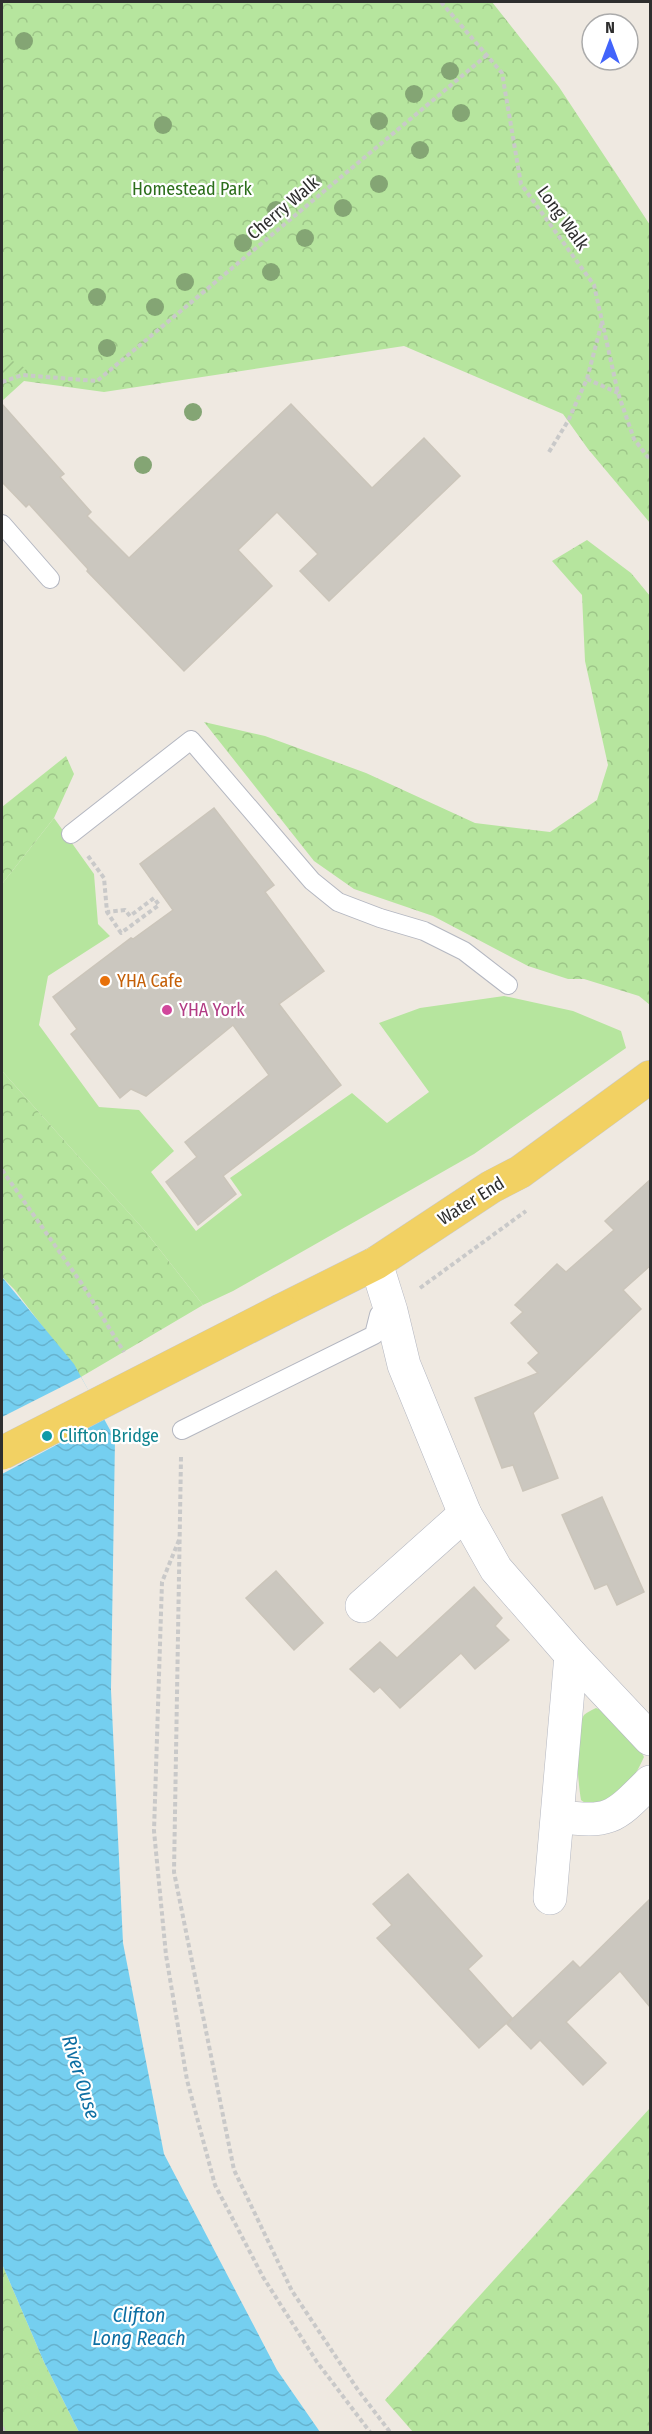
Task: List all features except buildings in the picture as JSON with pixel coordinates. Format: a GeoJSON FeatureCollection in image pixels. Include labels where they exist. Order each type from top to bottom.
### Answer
{"type":"FeatureCollection","features":[{"type":"Feature","properties":{"kind":"main road","name":"Water End"},"geometry":{"type":"LineString","coordinates":[[2,1453],[375,1263],[491,1187],[520,1172],[648,1084]]}},
{"type":"Feature","properties":{"kind":"street"},"geometry":{"type":"LineString","coordinates":[[375,1263],[391,1311],[404,1365],[465,1514],[496,1569],[571,1655],[651,1739]]}},
{"type":"Feature","properties":{"kind":"street"},"geometry":{"type":"LineString","coordinates":[[362,1606],[465,1514]]}},
{"type":"Feature","properties":{"kind":"street"},"geometry":{"type":"LineString","coordinates":[[550,1898],[571,1655]]}},
{"type":"Feature","properties":{"kind":"street"},"geometry":{"type":"LineString","coordinates":[[558,1816],[602,1820],[618,1813],[651,1782]]}},
{"type":"Feature","properties":{"kind":"lane"},"geometry":{"type":"LineString","coordinates":[[2,524],[50,579]]}},
{"type":"Feature","properties":{"kind":"lane"},"geometry":{"type":"LineString","coordinates":[[71,834],[191,740],[312,881],[338,903],[424,931],[464,951],[508,985]]}},
{"type":"Feature","properties":{"kind":"lane"},"geometry":{"type":"LineString","coordinates":[[182,1430],[374,1335],[379,1316],[391,1311]]}},
{"type":"Feature","properties":{"kind":"path","name":"Long Walk"},"geometry":{"type":"LineString","coordinates":[[441,2],[502,73],[521,184],[594,285],[618,393],[634,439],[651,460]]}},
{"type":"Feature","properties":{"kind":"path","name":"Cherry Walk"},"geometry":{"type":"LineString","coordinates":[[2,382],[22,375],[97,381],[488,55]]}},
{"type":"Feature","properties":{"kind":"path"},"geometry":{"type":"LineString","coordinates":[[549,452],[568,421],[587,379],[603,318]]}},
{"type":"Feature","properties":{"kind":"path"},"geometry":{"type":"LineString","coordinates":[[587,379],[618,393]]}},
{"type":"Feature","properties":{"kind":"path"},"geometry":{"type":"LineString","coordinates":[[71,834],[104,878],[107,912],[121,933],[159,905],[154,898],[129,916],[125,910],[107,912]]}},
{"type":"Feature","properties":{"kind":"path"},"geometry":{"type":"LineString","coordinates":[[2,1170],[100,1312]]}},
{"type":"Feature","properties":{"kind":"path"},"geometry":{"type":"LineString","coordinates":[[391,1311],[492,1234]]}},
{"type":"Feature","properties":{"kind":"path"},"geometry":{"type":"LineString","coordinates":[[182,1430],[174,1872],[234,2170],[292,2291],[358,2390],[390,2433]]}},
{"type":"Feature","properties":{"kind":"path"},"geometry":{"type":"LineString","coordinates":[[180,1538],[162,1582],[154,1831],[166,1955],[187,2080],[215,2185],[263,2277],[317,2362],[370,2433]]}},
{"type":"Feature","properties":{"kind":"path"},"geometry":{"type":"LineString","coordinates":[[2,2427],[4,2433]]}},
{"type":"Feature","properties":{"kind":"green space","name":"Homestead Park"},"geometry":{"type":"Polygon","coordinates":[[[2,2],[492,2],[559,87],[650,225],[650,523],[588,449],[563,414],[404,346],[104,392],[24,381],[2,401],[2,2]]]}},
{"type":"Feature","properties":{"kind":"green space"},"geometry":{"type":"Polygon","coordinates":[[[2,355],[27,369],[2,379],[2,355]]]}},
{"type":"Feature","properties":{"kind":"green space"},"geometry":{"type":"Polygon","coordinates":[[[587,540],[631,573],[650,596],[650,1005],[639,996],[584,979],[568,979],[528,966],[433,916],[354,889],[314,861],[204,722],[265,736],[366,773],[475,823],[550,832],[597,800],[608,765],[585,661],[582,595],[552,561],[587,540]]]}},
{"type":"Feature","properties":{"kind":"green space"},"geometry":{"type":"Polygon","coordinates":[[[66,756],[74,774],[54,818],[2,884],[2,807],[66,756]]]}},
{"type":"Feature","properties":{"kind":"green space"},"geometry":{"type":"Polygon","coordinates":[[[54,818],[94,874],[98,924],[110,936],[48,976],[39,1025],[99,1107],[139,1110],[174,1151],[151,1172],[196,1231],[242,1195],[230,1178],[352,1093],[387,1123],[429,1092],[379,1023],[420,1008],[504,996],[573,1011],[621,1031],[626,1048],[474,1154],[233,1291],[203,1305],[146,1232],[2,1071],[2,884],[54,818]]]}},
{"type":"Feature","properties":{"kind":"green space"},"geometry":{"type":"Polygon","coordinates":[[[2,1071],[146,1232],[203,1305],[81,1377],[14,1289],[2,1277],[2,1071]]]}},
{"type":"Feature","properties":{"kind":"green space"},"geometry":{"type":"Polygon","coordinates":[[[596,1708],[624,1728],[636,1742],[644,1757],[631,1782],[618,1797],[610,1803],[594,1807],[581,1800],[577,1744],[578,1732],[584,1715],[596,1708]]]}},
{"type":"Feature","properties":{"kind":"green space"},"geometry":{"type":"Polygon","coordinates":[[[650,2108],[650,2432],[413,2432],[385,2400],[650,2108]]]}},
{"type":"Feature","properties":{"kind":"green space"},"geometry":{"type":"Polygon","coordinates":[[[2,2264],[44,2362],[79,2432],[2,2432],[2,2264]]]}},
{"type":"Feature","properties":{"kind":"water"},"geometry":{"type":"Polygon","coordinates":[[[2,1277],[74,1364],[115,1439],[111,1690],[123,1943],[164,2154],[277,2370],[320,2432],[79,2432],[44,2362],[2,2264],[2,1277]]]}},
{"type":"Feature","properties":{"kind":"pier","name":"Clifton Bridge"},"geometry":{"type":"Polygon","coordinates":[[[81,1377],[105,1419],[2,1474],[2,1417],[81,1377]]]}},
{"type":"Feature","properties":{"kind":"place","name":"YHA Cafe"},"geometry":{"type":"Point","coordinates":[105,981]}},
{"type":"Feature","properties":{"kind":"place","name":"YHA York"},"geometry":{"type":"Point","coordinates":[167,1010]}},
{"type":"Feature","properties":{"kind":"place","name":"Clifton Bridge"},"geometry":{"type":"Point","coordinates":[47,1436]}},
{"type":"Feature","properties":{"kind":"water label","name":"River Ouse"},"geometry":{"type":"Point","coordinates":[81,2077]}},
{"type":"Feature","properties":{"kind":"water label","name":"Clifton Long Reach"},"geometry":{"type":"Point","coordinates":[139,2326]}}]}
